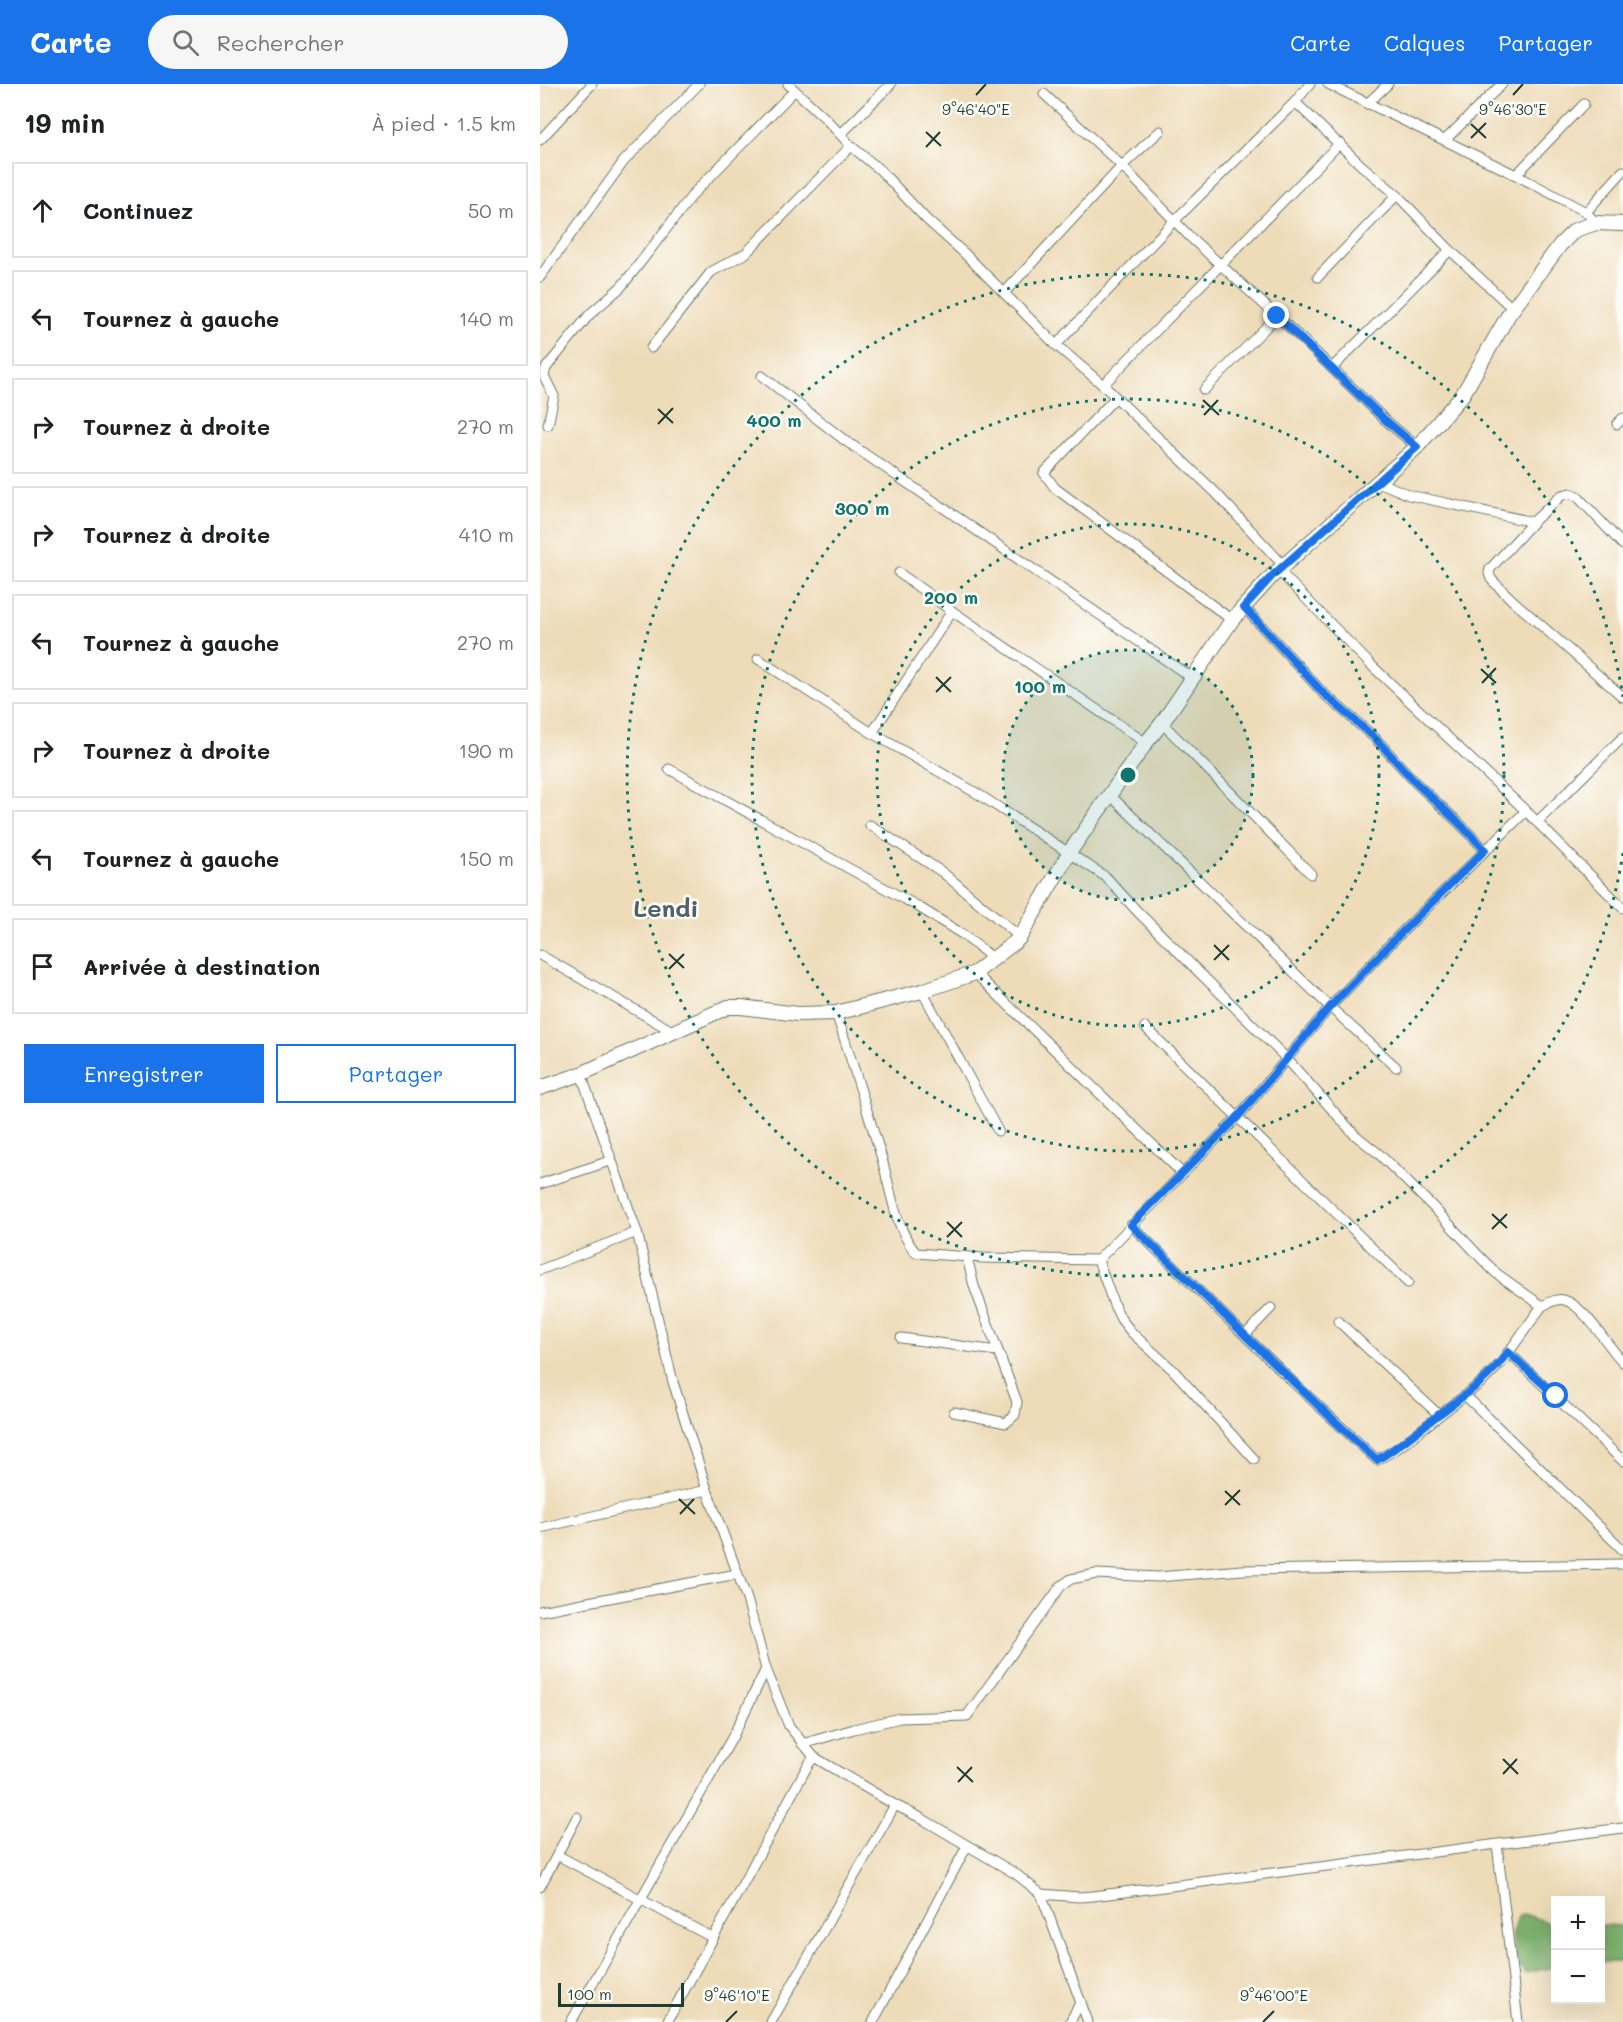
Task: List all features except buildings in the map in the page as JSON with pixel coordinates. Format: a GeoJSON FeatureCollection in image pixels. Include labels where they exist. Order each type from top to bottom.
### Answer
{"type":"FeatureCollection","features":[{"type":"Feature","properties":{"kind":"main road"},"geometry":{"type":"LineString","coordinates":[[540,1088],[581,1074],[728,1007],[798,1014],[836,1013],[975,973],[994,959],[1020,937],[1069,853],[1232,620],[1282,568],[1417,447],[1463,394],[1513,309],[1560,246],[1575,230],[1596,223],[1623,224]]}},
{"type":"Feature","properties":{"kind":"street"},"geometry":{"type":"LineString","coordinates":[[540,140],[592,84]]}},
{"type":"Feature","properties":{"kind":"street"},"geometry":{"type":"LineString","coordinates":[[540,277],[624,161],[699,84]]}},
{"type":"Feature","properties":{"kind":"street"},"geometry":{"type":"LineString","coordinates":[[841,134],[891,84]]}},
{"type":"Feature","properties":{"kind":"street"},"geometry":{"type":"LineString","coordinates":[[1056,345],[1174,221],[1311,84]]}},
{"type":"Feature","properties":{"kind":"street"},"geometry":{"type":"LineString","coordinates":[[1328,84],[1516,174],[1586,212],[1596,223]]}},
{"type":"Feature","properties":{"kind":"street"},"geometry":{"type":"LineString","coordinates":[[1367,104],[1388,84]]}},
{"type":"Feature","properties":{"kind":"street"},"geometry":{"type":"LineString","coordinates":[[1444,140],[1502,84]]}},
{"type":"Feature","properties":{"kind":"street"},"geometry":{"type":"LineString","coordinates":[[548,425],[554,396],[544,376],[546,368],[590,314],[621,287],[694,193],[791,87],[851,146],[880,170],[942,235],[964,252],[1056,345],[1103,385],[1216,494],[1362,656],[1526,811],[1623,908]]}},
{"type":"Feature","properties":{"kind":"street"},"geometry":{"type":"LineString","coordinates":[[1044,94],[1122,166],[1174,221],[1383,418],[1417,447]]}},
{"type":"Feature","properties":{"kind":"street"},"geometry":{"type":"LineString","coordinates":[[1295,102],[1362,166],[1397,195],[1450,250],[1513,309]]}},
{"type":"Feature","properties":{"kind":"street"},"geometry":{"type":"LineString","coordinates":[[1516,174],[1584,104]]}},
{"type":"Feature","properties":{"kind":"street"},"geometry":{"type":"LineString","coordinates":[[1005,293],[1122,166],[1160,131]]}},
{"type":"Feature","properties":{"kind":"street"},"geometry":{"type":"LineString","coordinates":[[1103,385],[1340,143]]}},
{"type":"Feature","properties":{"kind":"street"},"geometry":{"type":"LineString","coordinates":[[651,348],[711,272],[746,253],[851,146]]}},
{"type":"Feature","properties":{"kind":"street"},"geometry":{"type":"LineString","coordinates":[[1586,212],[1623,171]]}},
{"type":"Feature","properties":{"kind":"street"},"geometry":{"type":"LineString","coordinates":[[1318,277],[1397,195]]}},
{"type":"Feature","properties":{"kind":"street"},"geometry":{"type":"LineString","coordinates":[[1332,368],[1450,250]]}},
{"type":"Feature","properties":{"kind":"street"},"geometry":{"type":"LineString","coordinates":[[1204,390],[1277,316]]}},
{"type":"Feature","properties":{"kind":"street"},"geometry":{"type":"LineString","coordinates":[[762,376],[853,445],[1192,678]]}},
{"type":"Feature","properties":{"kind":"street"},"geometry":{"type":"LineString","coordinates":[[1115,398],[1044,473],[1055,488],[1232,620]]}},
{"type":"Feature","properties":{"kind":"street"},"geometry":{"type":"LineString","coordinates":[[1379,482],[1408,495],[1533,522]]}},
{"type":"Feature","properties":{"kind":"street"},"geometry":{"type":"LineString","coordinates":[[1623,545],[1577,496],[1570,493],[1562,495],[1533,522],[1490,569],[1490,576],[1543,629],[1623,697]]}},
{"type":"Feature","properties":{"kind":"street"},"geometry":{"type":"LineString","coordinates":[[899,573],[951,611],[1146,742]]}},
{"type":"Feature","properties":{"kind":"street"},"geometry":{"type":"LineString","coordinates":[[1244,607],[1323,693],[1375,738],[1415,782],[1485,850]]}},
{"type":"Feature","properties":{"kind":"street"},"geometry":{"type":"LineString","coordinates":[[872,733],[951,611]]}},
{"type":"Feature","properties":{"kind":"street"},"geometry":{"type":"LineString","coordinates":[[758,659],[872,733],[978,794],[1106,877],[1137,911],[1286,1058],[1354,1134],[1379,1154],[1496,1273],[1542,1306]]}},
{"type":"Feature","properties":{"kind":"street"},"geometry":{"type":"LineString","coordinates":[[1162,723],[1311,874]]}},
{"type":"Feature","properties":{"kind":"street"},"geometry":{"type":"LineString","coordinates":[[1537,822],[1623,737]]}},
{"type":"Feature","properties":{"kind":"street"},"geometry":{"type":"LineString","coordinates":[[669,769],[925,911],[962,934],[994,959]]}},
{"type":"Feature","properties":{"kind":"street"},"geometry":{"type":"LineString","coordinates":[[1110,795],[1330,1007],[1396,1067]]}},
{"type":"Feature","properties":{"kind":"street"},"geometry":{"type":"LineString","coordinates":[[836,1013],[906,1238],[916,1253],[967,1257],[1098,1260],[1237,1118],[1330,1007],[1399,935],[1526,811]]}},
{"type":"Feature","properties":{"kind":"street"},"geometry":{"type":"LineString","coordinates":[[870,825],[942,872],[1020,937]]}},
{"type":"Feature","properties":{"kind":"street"},"geometry":{"type":"LineString","coordinates":[[540,955],[672,1031]]}},
{"type":"Feature","properties":{"kind":"street"},"geometry":{"type":"LineString","coordinates":[[975,973],[1182,1173]]}},
{"type":"Feature","properties":{"kind":"street"},"geometry":{"type":"LineString","coordinates":[[922,990],[998,1131]]}},
{"type":"Feature","properties":{"kind":"street"},"geometry":{"type":"LineString","coordinates":[[1145,1027],[1408,1283]]}},
{"type":"Feature","properties":{"kind":"street"},"geometry":{"type":"LineString","coordinates":[[581,1074],[637,1232],[671,1371],[707,1490],[747,1599],[766,1669],[789,1726],[814,1757],[1016,1874],[1041,1894],[1088,2022]]}},
{"type":"Feature","properties":{"kind":"street"},"geometry":{"type":"LineString","coordinates":[[540,1184],[610,1161]]}},
{"type":"Feature","properties":{"kind":"street"},"geometry":{"type":"LineString","coordinates":[[1131,1225],[1377,1460],[1398,1448],[1482,1382],[1508,1352],[1542,1306],[1553,1301],[1563,1299],[1584,1314],[1623,1362]]}},
{"type":"Feature","properties":{"kind":"street"},"geometry":{"type":"LineString","coordinates":[[540,1270],[637,1232]]}},
{"type":"Feature","properties":{"kind":"street"},"geometry":{"type":"LineString","coordinates":[[954,1412],[1006,1424],[1015,1415],[1017,1402],[974,1286],[967,1257]]}},
{"type":"Feature","properties":{"kind":"street"},"geometry":{"type":"LineString","coordinates":[[1098,1260],[1114,1305],[1132,1334],[1173,1370],[1254,1458]]}},
{"type":"Feature","properties":{"kind":"street"},"geometry":{"type":"LineString","coordinates":[[1246,1334],[1271,1308]]}},
{"type":"Feature","properties":{"kind":"street"},"geometry":{"type":"LineString","coordinates":[[1338,1322],[1439,1415]]}},
{"type":"Feature","properties":{"kind":"street"},"geometry":{"type":"LineString","coordinates":[[901,1338],[997,1351]]}},
{"type":"Feature","properties":{"kind":"street"},"geometry":{"type":"LineString","coordinates":[[1508,1352],[1623,1461]]}},
{"type":"Feature","properties":{"kind":"street"},"geometry":{"type":"LineString","coordinates":[[1466,1396],[1623,1550]]}},
{"type":"Feature","properties":{"kind":"street"},"geometry":{"type":"LineString","coordinates":[[540,1528],[707,1490]]}},
{"type":"Feature","properties":{"kind":"street"},"geometry":{"type":"LineString","coordinates":[[802,1744],[900,1718],[967,1716],[1061,1586],[1081,1576],[1096,1574],[1158,1577],[1242,1570],[1623,1564]]}},
{"type":"Feature","properties":{"kind":"street"},"geometry":{"type":"LineString","coordinates":[[540,1611],[737,1574]]}},
{"type":"Feature","properties":{"kind":"street"},"geometry":{"type":"LineString","coordinates":[[571,2022],[732,1738],[766,1669]]}},
{"type":"Feature","properties":{"kind":"street"},"geometry":{"type":"LineString","coordinates":[[667,2022],[814,1757]]}},
{"type":"Feature","properties":{"kind":"street"},"geometry":{"type":"LineString","coordinates":[[771,2022],[895,1805]]}},
{"type":"Feature","properties":{"kind":"street"},"geometry":{"type":"LineString","coordinates":[[540,1887],[577,1817]]}},
{"type":"Feature","properties":{"kind":"street"},"geometry":{"type":"LineString","coordinates":[[1041,1894],[1093,1896],[1623,1828]]}},
{"type":"Feature","properties":{"kind":"street"},"geometry":{"type":"LineString","coordinates":[[1497,1844],[1518,2022]]}},
{"type":"Feature","properties":{"kind":"street"},"geometry":{"type":"LineString","coordinates":[[873,2022],[967,1846]]}},
{"type":"Feature","properties":{"kind":"street"},"geometry":{"type":"LineString","coordinates":[[557,1855],[713,1938]]}},
{"type":"Feature","properties":{"kind":"street"},"geometry":{"type":"LineString","coordinates":[[1070,2022],[1081,2001]]}},
{"type":"Feature","properties":{"kind":"green space"},"geometry":{"type":"Polygon","coordinates":[[[1524,1914],[1551,1924],[1551,1968],[1525,1973],[1521,1967],[1513,1944],[1514,1929],[1519,1915],[1524,1914]]]}},
{"type":"Feature","properties":{"kind":"green space"},"geometry":{"type":"Polygon","coordinates":[[[1605,1925],[1623,1926],[1623,1962],[1605,1962],[1605,1925]]]}},
{"type":"Feature","properties":{"kind":"district","name":"Lendi"},"geometry":{"type":"Point","coordinates":[666,909]}},
{"type":"Feature","properties":{"kind":"route"},"geometry":{"type":"LineString","coordinates":[[1277,316],[1383,418],[1417,447],[1272,576],[1244,607],[1323,693],[1375,738],[1415,782],[1485,850],[1330,1007],[1237,1118],[1131,1225],[1377,1460],[1398,1448],[1466,1396],[1501,1363],[1508,1352],[1556,1396]]}}]}
